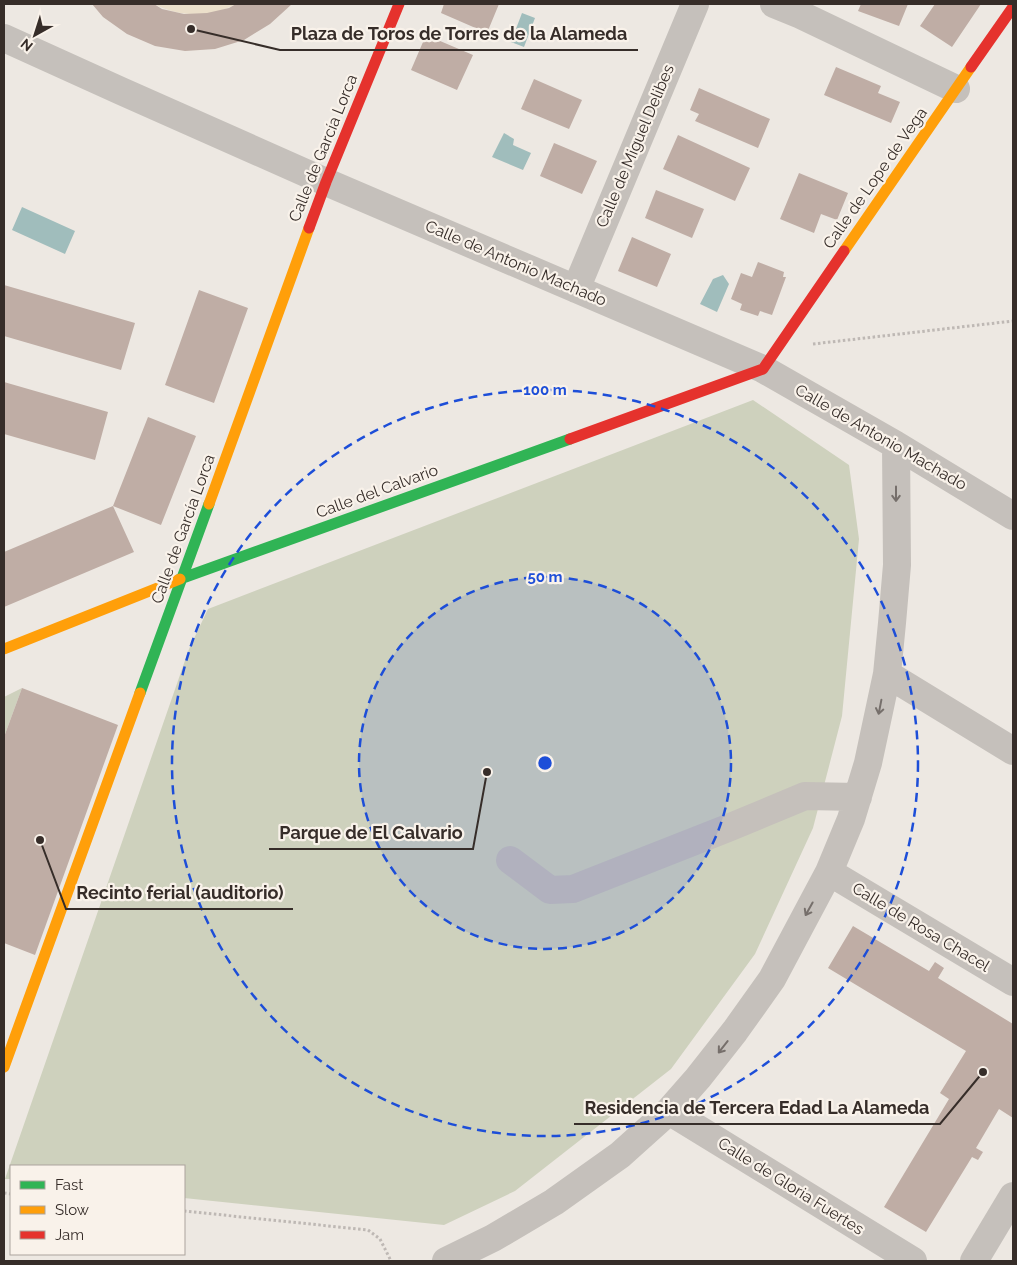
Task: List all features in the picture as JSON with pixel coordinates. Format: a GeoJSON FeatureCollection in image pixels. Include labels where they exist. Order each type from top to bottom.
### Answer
{"type":"FeatureCollection","features":[{"type":"Feature","properties":{"kind":"street","name":"Calle de García Lorca"},"geometry":{"type":"LineString","coordinates":[[4,1067],[326,182],[399,4]]}},
{"type":"Feature","properties":{"kind":"street","name":"Calle de Miguel Delibes"},"geometry":{"type":"LineString","coordinates":[[576,288],[695,4]]}},
{"type":"Feature","properties":{"kind":"street"},"geometry":{"type":"LineString","coordinates":[[774,4],[956,89]]}},
{"type":"Feature","properties":{"kind":"street","name":"Calle de Lope de Vega"},"geometry":{"type":"LineString","coordinates":[[770,359],[1013,7]]}},
{"type":"Feature","properties":{"kind":"street","name":"Calle de Antonio Machado"},"geometry":{"type":"LineString","coordinates":[[4,38],[326,182],[576,288],[770,359],[896,445],[1013,516]]}},
{"type":"Feature","properties":{"kind":"street","name":"Calle del Calvario"},"geometry":{"type":"LineString","coordinates":[[4,649],[182,579],[770,359]]}},
{"type":"Feature","properties":{"kind":"street"},"geometry":{"type":"LineString","coordinates":[[446,1261],[493,1238],[554,1202],[620,1155],[669,1111],[698,1078],[772,979],[829,872],[851,819],[868,763],[886,674],[897,565],[896,445]]}},
{"type":"Feature","properties":{"kind":"street"},"geometry":{"type":"LineString","coordinates":[[886,674],[1013,751]]}},
{"type":"Feature","properties":{"kind":"street"},"geometry":{"type":"LineString","coordinates":[[510,860],[550,890],[573,889],[805,796],[858,797]]}},
{"type":"Feature","properties":{"kind":"street","name":"Calle de Rosa Chacel"},"geometry":{"type":"LineString","coordinates":[[829,872],[1013,982]]}},
{"type":"Feature","properties":{"kind":"street","name":"Calle de Gloria Fuertes"},"geometry":{"type":"LineString","coordinates":[[669,1111],[913,1261]]}},
{"type":"Feature","properties":{"kind":"street"},"geometry":{"type":"LineString","coordinates":[[974,1261],[1013,1196]]}},
{"type":"Feature","properties":{"kind":"path"},"geometry":{"type":"LineString","coordinates":[[770,359],[1013,322]]}},
{"type":"Feature","properties":{"kind":"path"},"geometry":{"type":"LineString","coordinates":[[185,1211],[368,1230],[380,1239],[390,1261]]}},
{"type":"Feature","properties":{"kind":"green space"},"geometry":{"type":"Polygon","coordinates":[[[753,400],[849,465],[859,539],[842,716],[813,828],[755,954],[671,1069],[515,1191],[444,1225],[185,1198],[185,1165],[10,1165],[10,1179],[5,1179],[189,649],[208,609],[753,400]]]}},
{"type":"Feature","properties":{"kind":"green space"},"geometry":{"type":"Polygon","coordinates":[[[22,688],[4,737],[4,697],[22,688]]]}},
{"type":"Feature","properties":{"kind":"sand"},"geometry":{"type":"Polygon","coordinates":[[[154,4],[236,4],[216,12],[195,14],[173,11],[154,4]]]}},
{"type":"Feature","properties":{"kind":"water"},"geometry":{"type":"Polygon","coordinates":[[[522,13],[535,18],[524,47],[511,42],[522,13]]]}},
{"type":"Feature","properties":{"kind":"water"},"geometry":{"type":"Polygon","coordinates":[[[504,133],[514,139],[513,145],[531,153],[523,170],[492,157],[504,133]]]}},
{"type":"Feature","properties":{"kind":"water"},"geometry":{"type":"Polygon","coordinates":[[[22,207],[75,231],[65,254],[12,230],[22,207]]]}},
{"type":"Feature","properties":{"kind":"water"},"geometry":{"type":"Polygon","coordinates":[[[723,275],[729,284],[717,312],[700,304],[713,279],[723,275]]]}},
{"type":"Feature","properties":{"kind":"building"},"geometry":{"type":"Polygon","coordinates":[[[92,4],[154,4],[162,9],[184,14],[207,13],[229,8],[236,4],[292,4],[270,24],[244,40],[215,49],[185,51],[155,46],[127,34],[103,17],[92,4]]]}},
{"type":"Feature","properties":{"kind":"building"},"geometry":{"type":"Polygon","coordinates":[[[444,4],[499,4],[487,33],[441,13],[444,4]]]}},
{"type":"Feature","properties":{"kind":"building"},"geometry":{"type":"Polygon","coordinates":[[[861,4],[908,4],[899,26],[858,11],[861,4]]]}},
{"type":"Feature","properties":{"kind":"building"},"geometry":{"type":"Polygon","coordinates":[[[935,4],[981,4],[952,47],[920,26],[935,4]]]}},
{"type":"Feature","properties":{"kind":"building"},"geometry":{"type":"Polygon","coordinates":[[[426,35],[473,55],[457,90],[411,70],[426,35]]]}},
{"type":"Feature","properties":{"kind":"building"},"geometry":{"type":"Polygon","coordinates":[[[836,67],[881,86],[878,93],[900,102],[891,123],[824,95],[836,67]]]}},
{"type":"Feature","properties":{"kind":"building"},"geometry":{"type":"Polygon","coordinates":[[[534,79],[582,100],[569,129],[521,109],[534,79]]]}},
{"type":"Feature","properties":{"kind":"building"},"geometry":{"type":"Polygon","coordinates":[[[699,88],[770,119],[758,148],[695,121],[699,114],[690,110],[699,88]]]}},
{"type":"Feature","properties":{"kind":"building"},"geometry":{"type":"Polygon","coordinates":[[[678,135],[750,168],[735,201],[663,169],[678,135]]]}},
{"type":"Feature","properties":{"kind":"building"},"geometry":{"type":"Polygon","coordinates":[[[554,143],[597,161],[582,194],[540,176],[554,143]]]}},
{"type":"Feature","properties":{"kind":"building"},"geometry":{"type":"Polygon","coordinates":[[[799,173],[848,193],[837,220],[821,214],[814,233],[780,219],[799,173]]]}},
{"type":"Feature","properties":{"kind":"building"},"geometry":{"type":"Polygon","coordinates":[[[656,190],[704,209],[692,238],[645,218],[656,190]]]}},
{"type":"Feature","properties":{"kind":"building"},"geometry":{"type":"Polygon","coordinates":[[[632,237],[671,254],[657,287],[618,271],[632,237]]]}},
{"type":"Feature","properties":{"kind":"building"},"geometry":{"type":"Polygon","coordinates":[[[758,262],[784,272],[783,277],[786,277],[772,315],[760,311],[758,316],[740,310],[742,304],[731,299],[741,273],[752,277],[758,262]]]}},
{"type":"Feature","properties":{"kind":"building"},"geometry":{"type":"Polygon","coordinates":[[[4,285],[135,323],[121,370],[4,336],[4,285]]]}},
{"type":"Feature","properties":{"kind":"building"},"geometry":{"type":"Polygon","coordinates":[[[199,290],[248,308],[214,403],[165,385],[199,290]]]}},
{"type":"Feature","properties":{"kind":"building"},"geometry":{"type":"Polygon","coordinates":[[[4,382],[108,412],[95,460],[4,434],[4,382]]]}},
{"type":"Feature","properties":{"kind":"building"},"geometry":{"type":"Polygon","coordinates":[[[148,417],[196,436],[161,525],[113,506],[148,417]]]}},
{"type":"Feature","properties":{"kind":"building"},"geometry":{"type":"Polygon","coordinates":[[[113,506],[134,552],[4,607],[4,552],[113,506]]]}},
{"type":"Feature","properties":{"kind":"building"},"geometry":{"type":"Polygon","coordinates":[[[22,688],[118,725],[35,955],[4,943],[4,737],[22,688]]]}},
{"type":"Feature","properties":{"kind":"building"},"geometry":{"type":"Polygon","coordinates":[[[853,926],[929,971],[935,962],[944,968],[938,978],[1013,1024],[1013,1118],[999,1109],[976,1148],[983,1152],[978,1160],[972,1157],[926,1232],[884,1207],[949,1099],[940,1093],[966,1051],[828,968],[853,926]]]}},
{"type":"Feature","properties":{"kind":"traffic: fast"},"geometry":{"type":"LineString","coordinates":[[180,579],[570,439]]}},
{"type":"Feature","properties":{"kind":"traffic: fast"},"geometry":{"type":"LineString","coordinates":[[140,693],[209,504]]}},
{"type":"Feature","properties":{"kind":"traffic: slow"},"geometry":{"type":"LineString","coordinates":[[844,251],[971,67]]}},
{"type":"Feature","properties":{"kind":"traffic: slow"},"geometry":{"type":"LineString","coordinates":[[209,504],[309,228]]}},
{"type":"Feature","properties":{"kind":"traffic: slow"},"geometry":{"type":"LineString","coordinates":[[4,649],[180,579]]}},
{"type":"Feature","properties":{"kind":"traffic: slow"},"geometry":{"type":"LineString","coordinates":[[4,1067],[140,693]]}},
{"type":"Feature","properties":{"kind":"traffic: jam"},"geometry":{"type":"LineString","coordinates":[[309,228],[399,4]]}},
{"type":"Feature","properties":{"kind":"traffic: jam"},"geometry":{"type":"LineString","coordinates":[[971,67],[1013,7]]}},
{"type":"Feature","properties":{"kind":"traffic: jam"},"geometry":{"type":"LineString","coordinates":[[570,439],[763,369],[844,251]]}},
{"type":"Feature","properties":{"kind":"place","name":"Plaza de Toros de Torres de la Alameda"},"geometry":{"type":"Point","coordinates":[191,29]}},
{"type":"Feature","properties":{"kind":"place","name":"Parque de El Calvario"},"geometry":{"type":"Point","coordinates":[487,772]}},
{"type":"Feature","properties":{"kind":"place","name":"Recinto ferial (auditorio)"},"geometry":{"type":"Point","coordinates":[40,840]}},
{"type":"Feature","properties":{"kind":"place","name":"Residencia de Tercera Edad La Alameda"},"geometry":{"type":"Point","coordinates":[983,1072]}}]}
